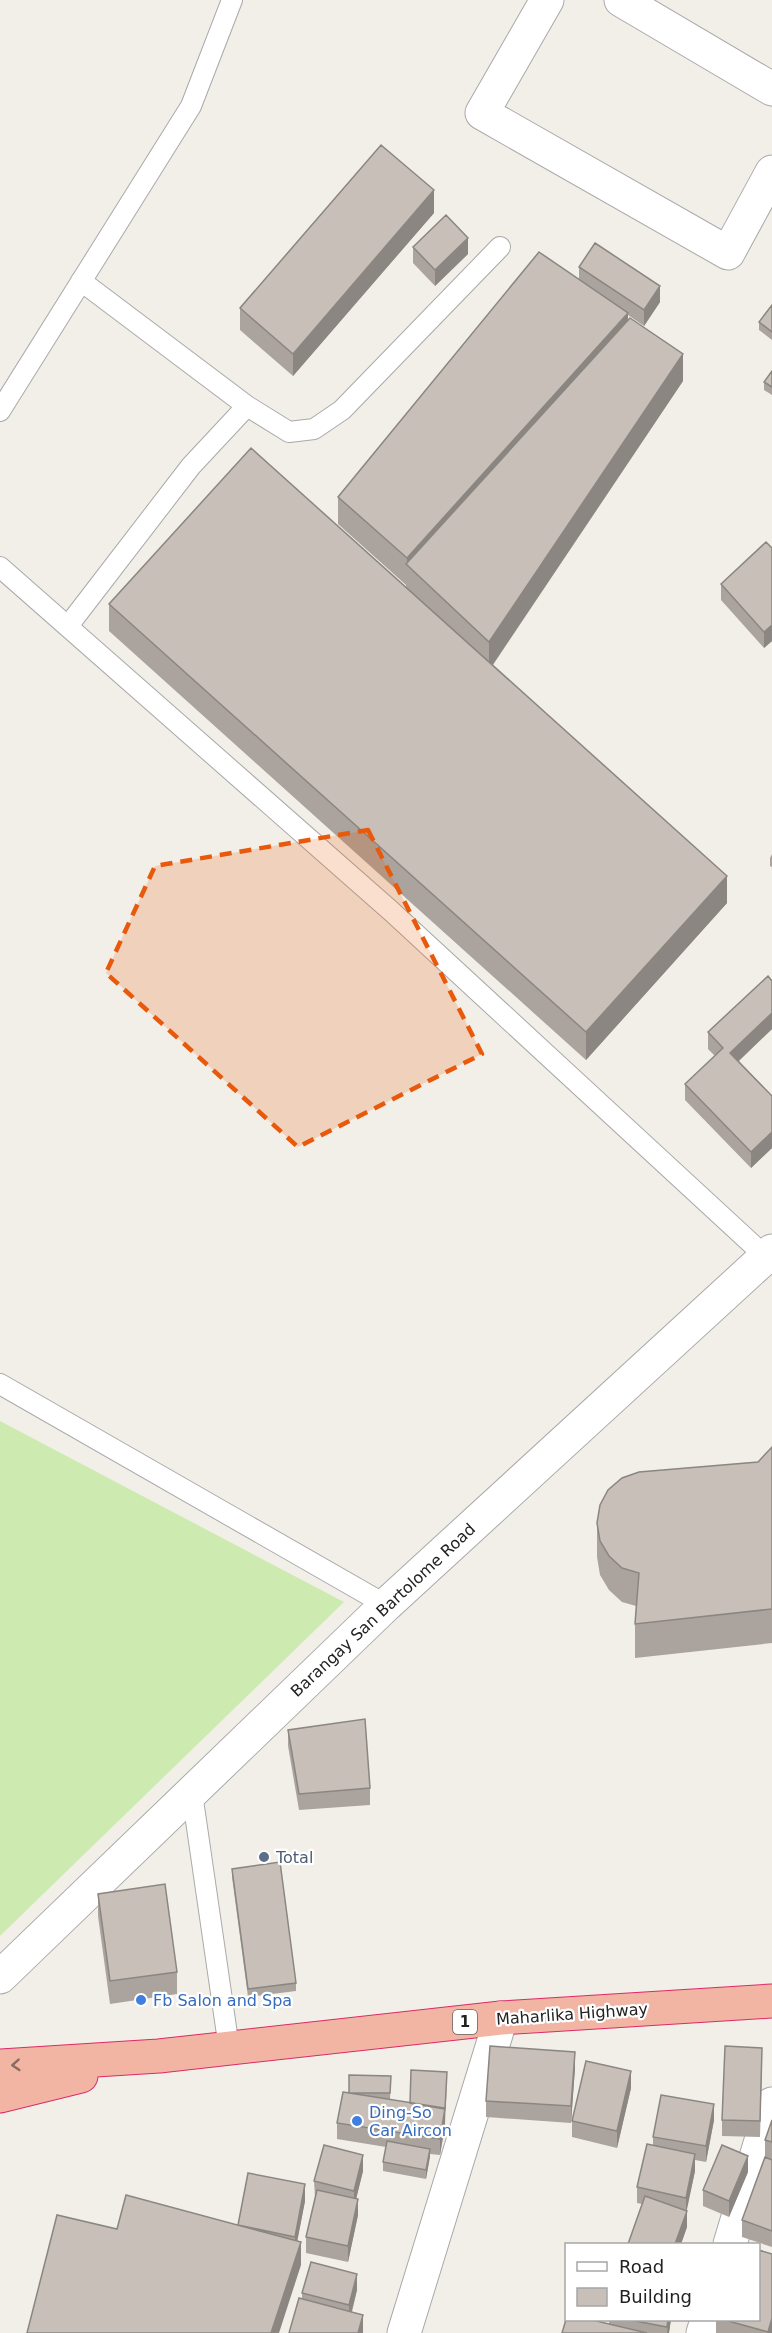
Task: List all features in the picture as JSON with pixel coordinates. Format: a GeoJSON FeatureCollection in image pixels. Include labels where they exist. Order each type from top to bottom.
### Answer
{"type":"FeatureCollection","features":[{"type":"Feature","properties":{"kind":"highway","name":"Maharlika Highway"},"geometry":{"type":"LineString","coordinates":[[0,2066],[159,2056],[501,2018],[772,2001]]}},
{"type":"Feature","properties":{"kind":"highway","name":"Maharlika Highway"},"geometry":{"type":"LineString","coordinates":[[0,2096],[159,2056]]}},
{"type":"Feature","properties":{"kind":"street"},"geometry":{"type":"LineString","coordinates":[[547,0],[482,113],[728,253],[772,172]]}},
{"type":"Feature","properties":{"kind":"street"},"geometry":{"type":"LineString","coordinates":[[621,0],[772,89]]}},
{"type":"Feature","properties":{"kind":"street","name":"Barangay San Bartolome Road"},"geometry":{"type":"LineString","coordinates":[[0,1977],[386,1605],[769,1254]]}},
{"type":"Feature","properties":{"kind":"street"},"geometry":{"type":"LineString","coordinates":[[404,2333],[501,2018]]}},
{"type":"Feature","properties":{"kind":"street"},"geometry":{"type":"LineString","coordinates":[[730,2243],[772,2104]]}},
{"type":"Feature","properties":{"kind":"lane"},"geometry":{"type":"LineString","coordinates":[[0,411],[192,106],[232,0]]}},
{"type":"Feature","properties":{"kind":"lane"},"geometry":{"type":"LineString","coordinates":[[81,282],[247,406],[289,432],[314,429],[342,410],[500,247]]}},
{"type":"Feature","properties":{"kind":"lane"},"geometry":{"type":"LineString","coordinates":[[68,626],[191,466],[247,406]]}},
{"type":"Feature","properties":{"kind":"lane"},"geometry":{"type":"LineString","coordinates":[[0,567],[391,910],[769,1254]]}},
{"type":"Feature","properties":{"kind":"lane"},"geometry":{"type":"LineString","coordinates":[[0,1384],[386,1605]]}},
{"type":"Feature","properties":{"kind":"lane"},"geometry":{"type":"LineString","coordinates":[[192,1793],[229,2048]]}},
{"type":"Feature","properties":{"kind":"highlighted area"},"geometry":{"type":"Polygon","coordinates":[[[368,830],[482,1054],[298,1147],[106,973],[155,866],[368,830]]]}},
{"type":"Feature","properties":{"kind":"green space"},"geometry":{"type":"Polygon","coordinates":[[[0,1421],[344,1602],[0,1936],[0,1421]]]}},
{"type":"Feature","properties":{"kind":"building"},"geometry":{"type":"Polygon","coordinates":[[[381,145],[434,190],[293,354],[240,308],[381,145]]]}},
{"type":"Feature","properties":{"kind":"building"},"geometry":{"type":"Polygon","coordinates":[[[446,215],[468,238],[435,270],[413,247],[446,215]]]}},
{"type":"Feature","properties":{"kind":"building"},"geometry":{"type":"Polygon","coordinates":[[[595,243],[660,286],[644,310],[579,267],[595,243]]]}},
{"type":"Feature","properties":{"kind":"building"},"geometry":{"type":"Polygon","coordinates":[[[539,252],[628,313],[407,558],[338,497],[539,252]]]}},
{"type":"Feature","properties":{"kind":"building"},"geometry":{"type":"Polygon","coordinates":[[[772,305],[772,332],[759,322],[772,305]]]}},
{"type":"Feature","properties":{"kind":"building"},"geometry":{"type":"Polygon","coordinates":[[[630,318],[683,354],[489,642],[406,564],[630,318]]]}},
{"type":"Feature","properties":{"kind":"building"},"geometry":{"type":"Polygon","coordinates":[[[772,371],[772,387],[764,382],[772,371]]]}},
{"type":"Feature","properties":{"kind":"building"},"geometry":{"type":"Polygon","coordinates":[[[251,448],[727,876],[586,1032],[109,604],[251,448]]]}},
{"type":"Feature","properties":{"kind":"building"},"geometry":{"type":"Polygon","coordinates":[[[766,542],[772,548],[772,625],[764,632],[721,584],[766,542]]]}},
{"type":"Feature","properties":{"kind":"building"},"geometry":{"type":"Polygon","coordinates":[[[768,976],[772,981],[772,1013],[730,1053],[772,1096],[772,1132],[751,1152],[685,1084],[723,1048],[708,1032],[768,976]]]}},
{"type":"Feature","properties":{"kind":"building"},"geometry":{"type":"Polygon","coordinates":[[[772,1447],[772,1609],[635,1624],[639,1573],[622,1568],[609,1556],[600,1541],[597,1523],[600,1505],[608,1490],[622,1478],[639,1472],[758,1462],[772,1447]]]}},
{"type":"Feature","properties":{"kind":"building"},"geometry":{"type":"Polygon","coordinates":[[[365,1719],[370,1788],[299,1794],[288,1730],[365,1719]]]}},
{"type":"Feature","properties":{"kind":"building"},"geometry":{"type":"Polygon","coordinates":[[[280,1862],[296,1983],[248,1989],[232,1869],[280,1862]]]}},
{"type":"Feature","properties":{"kind":"building"},"geometry":{"type":"Polygon","coordinates":[[[165,1884],[177,1972],[110,1981],[98,1894],[165,1884]]]}},
{"type":"Feature","properties":{"kind":"building"},"geometry":{"type":"Polygon","coordinates":[[[490,2046],[575,2052],[571,2106],[486,2101],[490,2046]]]}},
{"type":"Feature","properties":{"kind":"building"},"geometry":{"type":"Polygon","coordinates":[[[725,2046],[762,2048],[760,2121],[722,2120],[725,2046]]]}},
{"type":"Feature","properties":{"kind":"building"},"geometry":{"type":"Polygon","coordinates":[[[586,2061],[631,2071],[617,2131],[572,2121],[586,2061]]]}},
{"type":"Feature","properties":{"kind":"building"},"geometry":{"type":"Polygon","coordinates":[[[411,2070],[447,2072],[445,2109],[410,2103],[411,2070]]]}},
{"type":"Feature","properties":{"kind":"building"},"geometry":{"type":"Polygon","coordinates":[[[349,2075],[391,2076],[390,2093],[349,2093],[349,2075]]]}},
{"type":"Feature","properties":{"kind":"building"},"geometry":{"type":"Polygon","coordinates":[[[343,2092],[445,2108],[440,2139],[337,2123],[343,2092]]]}},
{"type":"Feature","properties":{"kind":"building"},"geometry":{"type":"Polygon","coordinates":[[[661,2095],[714,2104],[706,2146],[653,2137],[661,2095]]]}},
{"type":"Feature","properties":{"kind":"building"},"geometry":{"type":"Polygon","coordinates":[[[772,2120],[772,2142],[765,2140],[772,2120]]]}},
{"type":"Feature","properties":{"kind":"building"},"geometry":{"type":"Polygon","coordinates":[[[387,2141],[430,2149],[426,2170],[383,2162],[387,2141]]]}},
{"type":"Feature","properties":{"kind":"building"},"geometry":{"type":"Polygon","coordinates":[[[647,2144],[695,2154],[686,2198],[637,2187],[647,2144]]]}},
{"type":"Feature","properties":{"kind":"building"},"geometry":{"type":"Polygon","coordinates":[[[324,2145],[363,2155],[354,2191],[314,2181],[324,2145]]]}},
{"type":"Feature","properties":{"kind":"building"},"geometry":{"type":"Polygon","coordinates":[[[722,2145],[748,2156],[729,2201],[703,2190],[722,2145]]]}},
{"type":"Feature","properties":{"kind":"building"},"geometry":{"type":"Polygon","coordinates":[[[765,2157],[772,2160],[772,2231],[742,2220],[765,2157]]]}},
{"type":"Feature","properties":{"kind":"building"},"geometry":{"type":"Polygon","coordinates":[[[248,2173],[305,2184],[295,2237],[238,2225],[248,2173]]]}},
{"type":"Feature","properties":{"kind":"building"},"geometry":{"type":"Polygon","coordinates":[[[317,2190],[358,2199],[348,2246],[306,2237],[317,2190]]]}},
{"type":"Feature","properties":{"kind":"building"},"geometry":{"type":"Polygon","coordinates":[[[126,2195],[301,2242],[271,2333],[27,2333],[57,2215],[117,2229],[126,2195]]]}},
{"type":"Feature","properties":{"kind":"building"},"geometry":{"type":"Polygon","coordinates":[[[645,2196],[687,2211],[675,2243],[628,2243],[645,2196]]]}},
{"type":"Feature","properties":{"kind":"building"},"geometry":{"type":"Polygon","coordinates":[[[760,2250],[772,2254],[772,2318],[768,2332],[728,2321],[760,2321],[760,2250]]]}},
{"type":"Feature","properties":{"kind":"building"},"geometry":{"type":"Polygon","coordinates":[[[311,2262],[357,2274],[349,2305],[302,2293],[311,2262]]]}},
{"type":"Feature","properties":{"kind":"building"},"geometry":{"type":"Polygon","coordinates":[[[299,2298],[363,2315],[358,2333],[289,2333],[299,2298]]]}},
{"type":"Feature","properties":{"kind":"building"},"geometry":{"type":"Polygon","coordinates":[[[566,2321],[596,2321],[647,2333],[562,2333],[566,2321]]]}},
{"type":"Feature","properties":{"kind":"building"},"geometry":{"type":"Polygon","coordinates":[[[636,2321],[668,2321],[667,2327],[636,2321]]]}},
{"type":"Feature","properties":{"kind":"place","name":"Total"},"geometry":{"type":"Point","coordinates":[264,1857]}},
{"type":"Feature","properties":{"kind":"place","name":"Fb Salon and Spa"},"geometry":{"type":"Point","coordinates":[141,2000]}},
{"type":"Feature","properties":{"kind":"place","name":"Ding-So Car Aircon"},"geometry":{"type":"Point","coordinates":[357,2121]}}]}
